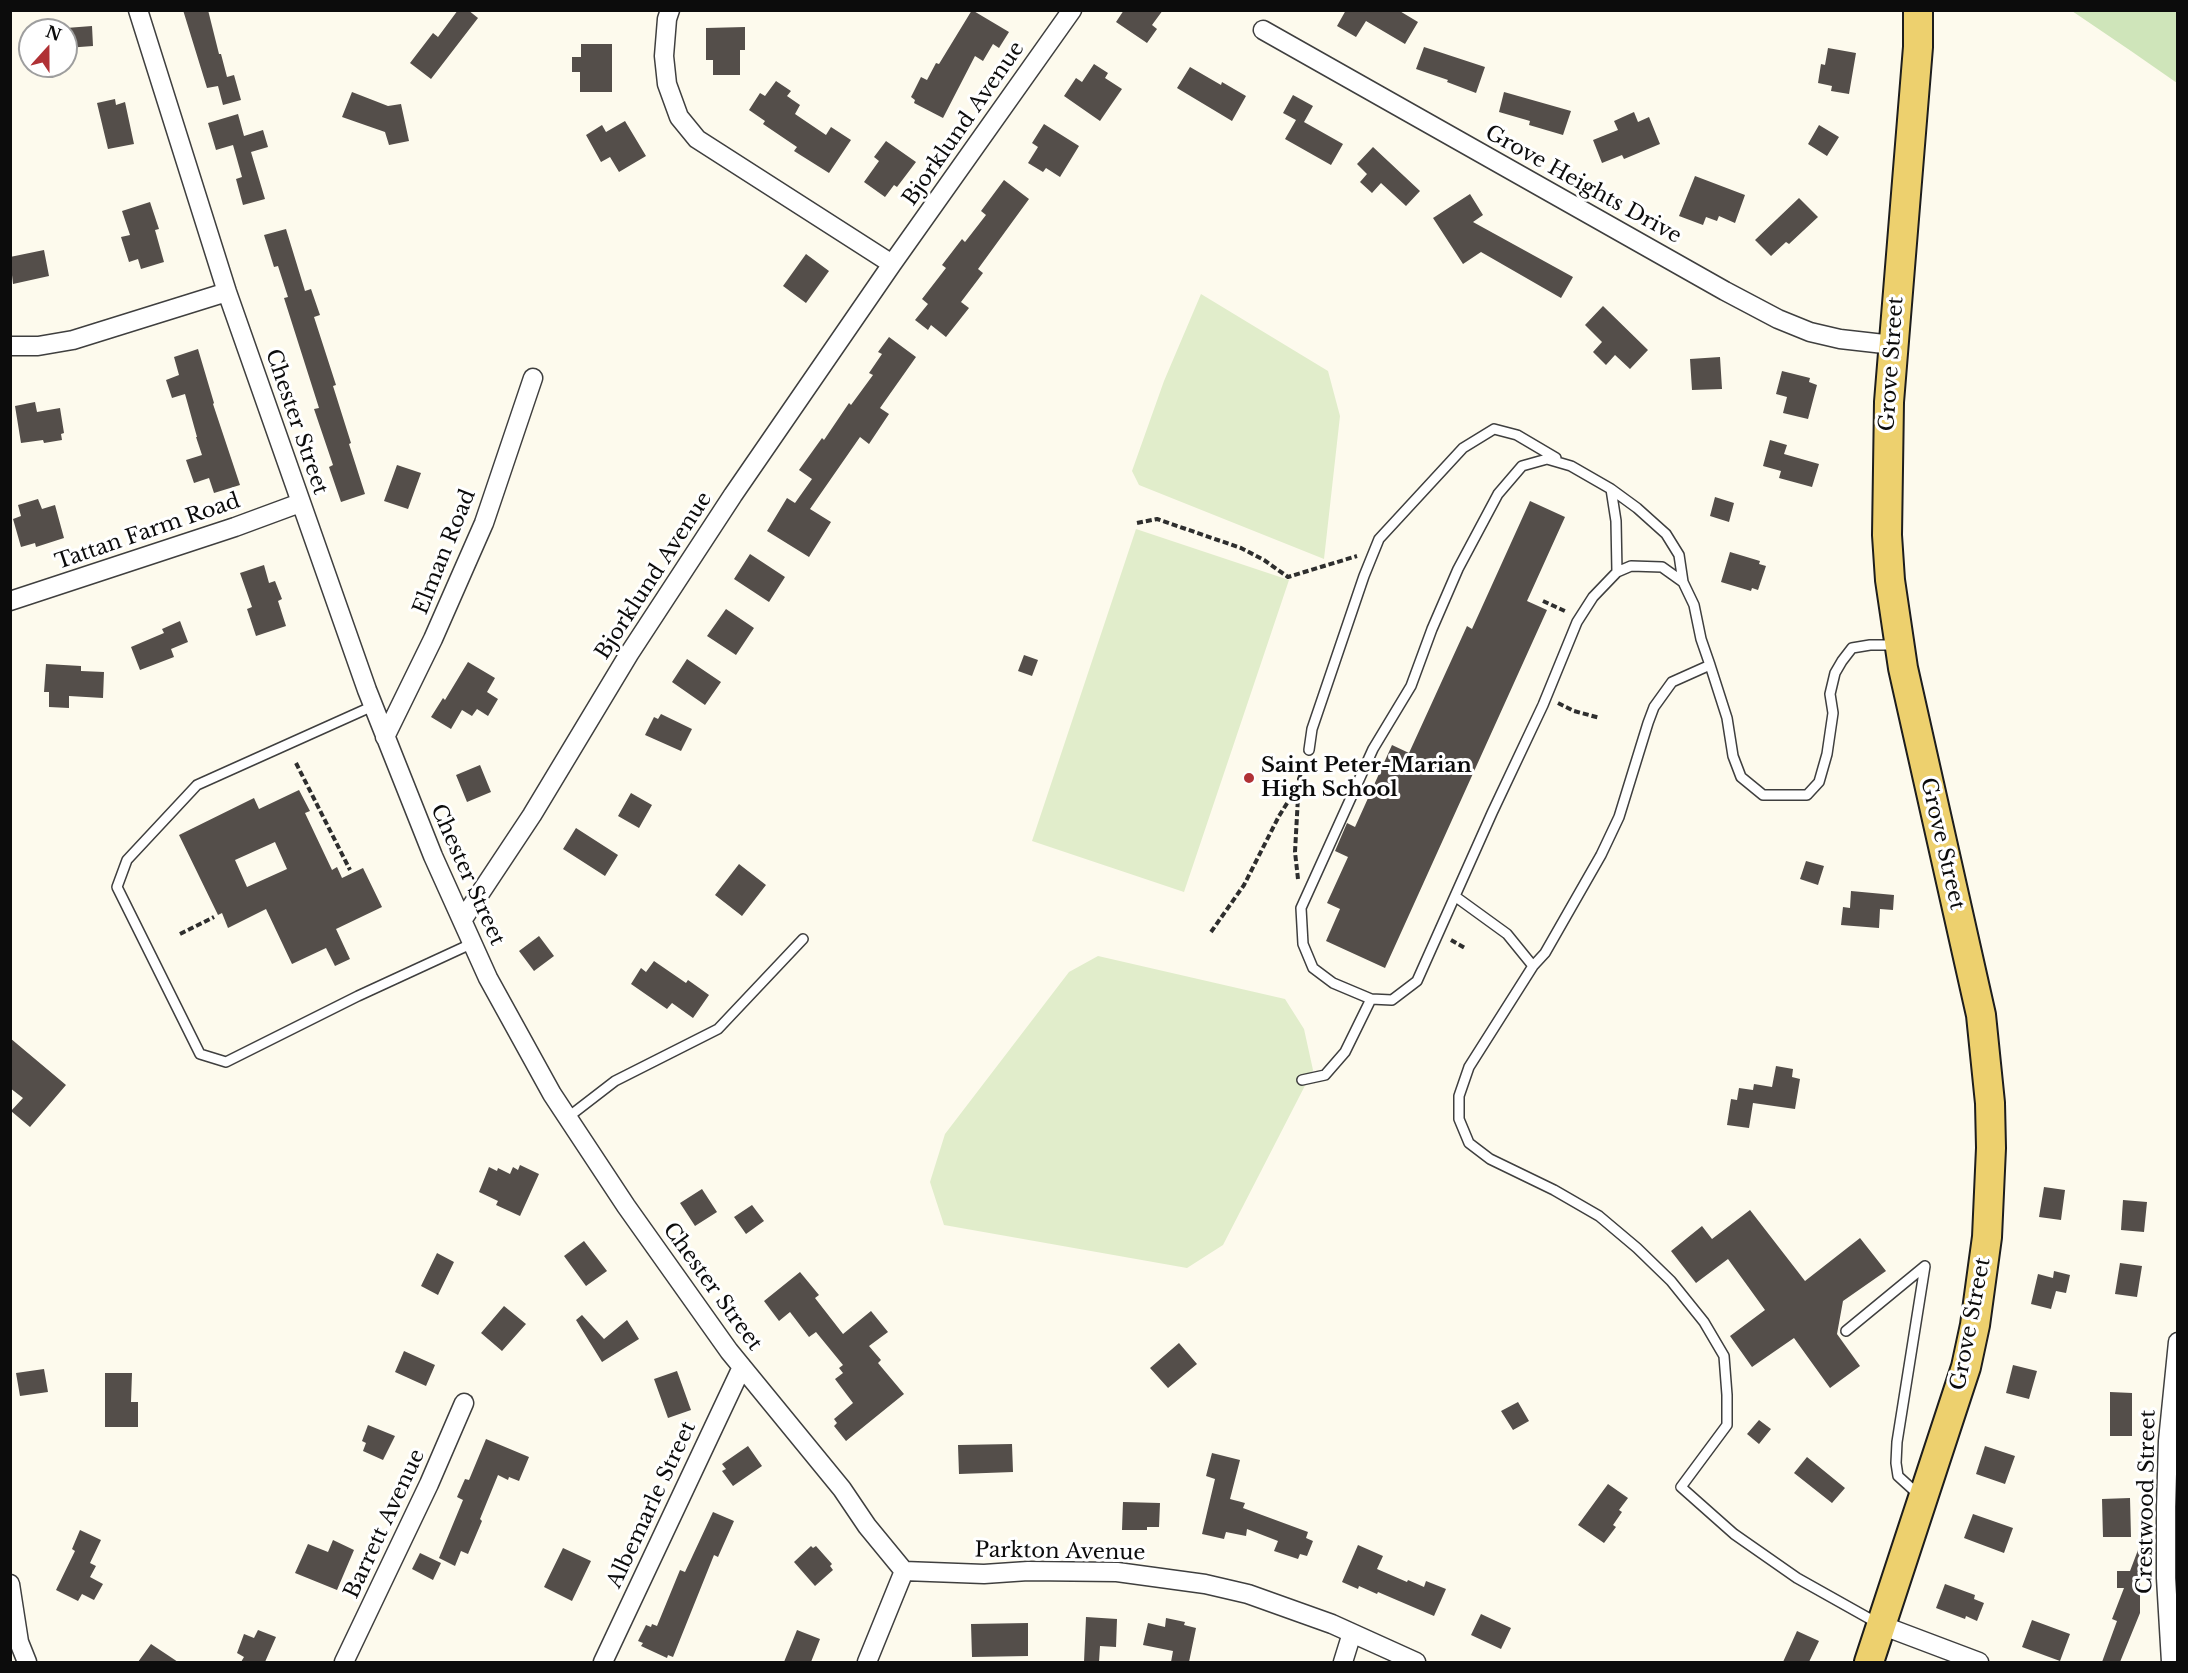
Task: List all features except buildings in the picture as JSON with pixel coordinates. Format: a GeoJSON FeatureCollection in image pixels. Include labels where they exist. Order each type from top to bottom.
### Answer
{"type":"FeatureCollection","features":[{"type":"Feature","properties":{"kind":"main road","name":"Grove Street"},"geometry":{"type":"LineString","coordinates":[[1869,1662],[1966,1367],[1975,1325],[1987,1237],[1991,1148],[1981,1015],[1919,744],[1899,645],[1890,580],[1887,536],[1887,447],[1893,345],[1918,47],[1918,10]]}},
{"type":"Feature","properties":{"kind":"street","name":"Chester Street"},"geometry":{"type":"LineString","coordinates":[[138,10],[227,292],[373,706],[433,856],[488,978],[567,1118],[626,1206],[716,1333],[842,1489],[867,1526],[904,1571]]}},
{"type":"Feature","properties":{"kind":"street"},"geometry":{"type":"LineString","coordinates":[[670,10],[667,19],[664,56],[667,84],[679,117],[697,139],[892,264]]}},
{"type":"Feature","properties":{"kind":"street","name":"Bjorklund Avenue"},"geometry":{"type":"LineString","coordinates":[[463,919],[532,815],[629,654],[733,495],[892,264],[1072,10]]}},
{"type":"Feature","properties":{"kind":"street","name":"Grove Heights Drive"},"geometry":{"type":"LineString","coordinates":[[1263,30],[1778,319],[1809,332],[1840,339],[1893,345]]}},
{"type":"Feature","properties":{"kind":"street"},"geometry":{"type":"LineString","coordinates":[[10,346],[38,346],[73,340],[227,292]]}},
{"type":"Feature","properties":{"kind":"street","name":"Elman Road"},"geometry":{"type":"LineString","coordinates":[[385,737],[433,639],[484,524],[533,378]]}},
{"type":"Feature","properties":{"kind":"street","name":"Tattan Farm Road"},"geometry":{"type":"LineString","coordinates":[[10,601],[235,527],[300,503]]}},
{"type":"Feature","properties":{"kind":"street","name":"Crestwood Street"},"geometry":{"type":"LineString","coordinates":[[2171,1662],[2166,1578],[2166,1507],[2168,1441],[2178,1342]]}},
{"type":"Feature","properties":{"kind":"street","name":"Albemarle Street"},"geometry":{"type":"LineString","coordinates":[[603,1662],[742,1367]]}},
{"type":"Feature","properties":{"kind":"street","name":"Barrett Avenue"},"geometry":{"type":"LineString","coordinates":[[344,1662],[429,1484],[464,1403]]}},
{"type":"Feature","properties":{"kind":"street"},"geometry":{"type":"LineString","coordinates":[[867,1662],[904,1571]]}},
{"type":"Feature","properties":{"kind":"street","name":"Parkton Avenue"},"geometry":{"type":"LineString","coordinates":[[904,1571],[984,1574],[1028,1571],[1106,1571],[1161,1576],[1248,1594],[1352,1634],[1416,1662]]}},
{"type":"Feature","properties":{"kind":"street"},"geometry":{"type":"LineString","coordinates":[[10,1584],[19,1642],[27,1662]]}},
{"type":"Feature","properties":{"kind":"street"},"geometry":{"type":"LineString","coordinates":[[1881,1625],[1979,1662]]}},
{"type":"Feature","properties":{"kind":"street"},"geometry":{"type":"LineString","coordinates":[[1343,1662],[1352,1634]]}},
{"type":"Feature","properties":{"kind":"lane"},"geometry":{"type":"LineString","coordinates":[[1310,750],[1312,729],[1379,539],[1463,448],[1494,429],[1517,435],[1611,489],[1666,534],[1679,555],[1683,582],[1694,605],[1701,639],[1727,718],[1734,756],[1741,777],[1762,795],[1807,795],[1819,782],[1827,754],[1833,713],[1830,694],[1835,673],[1842,661],[1852,648],[1870,645],[1899,645]]}},
{"type":"Feature","properties":{"kind":"lane"},"geometry":{"type":"LineString","coordinates":[[1571,466],[1547,459],[1522,466],[1498,494],[1458,569],[1411,686],[1373,749],[1301,908],[1303,944],[1314,968],[1333,983],[1371,999],[1392,1000],[1417,981],[1555,677],[1564,650],[1577,622],[1593,597],[1617,572],[1631,566],[1662,567],[1683,582]]}},
{"type":"Feature","properties":{"kind":"lane"},"geometry":{"type":"LineString","coordinates":[[1611,489],[1616,521],[1617,572]]}},
{"type":"Feature","properties":{"kind":"lane"},"geometry":{"type":"LineString","coordinates":[[1710,665],[1672,682],[1654,707],[1619,817],[1601,855],[1545,953],[1533,966],[1468,1067],[1459,1096],[1459,1119],[1469,1143],[1490,1160],[1554,1190],[1599,1215],[1671,1281],[1704,1322],[1724,1356],[1727,1425],[1681,1487],[1734,1534],[1788,1572],[1881,1625]]}},
{"type":"Feature","properties":{"kind":"lane"},"geometry":{"type":"LineString","coordinates":[[373,706],[197,785],[127,860],[117,887],[200,1054],[226,1062],[358,996],[472,943]]}},
{"type":"Feature","properties":{"kind":"lane"},"geometry":{"type":"LineString","coordinates":[[1456,897],[1507,934],[1533,966]]}},
{"type":"Feature","properties":{"kind":"lane"},"geometry":{"type":"LineString","coordinates":[[567,1118],[615,1081],[718,1029],[803,939]]}},
{"type":"Feature","properties":{"kind":"lane"},"geometry":{"type":"LineString","coordinates":[[1302,1080],[1325,1075],[1345,1052],[1371,999]]}},
{"type":"Feature","properties":{"kind":"lane"},"geometry":{"type":"LineString","coordinates":[[1846,1331],[1925,1266],[1897,1442],[1896,1463],[1898,1476],[1924,1500]]}},
{"type":"Feature","properties":{"kind":"path"},"geometry":{"type":"LineString","coordinates":[[1137,523],[1157,519],[1241,548],[1264,560],[1288,577],[1375,550]]}},
{"type":"Feature","properties":{"kind":"path"},"geometry":{"type":"LineString","coordinates":[[1557,703],[1574,711],[1600,718]]}},
{"type":"Feature","properties":{"kind":"path"},"geometry":{"type":"LineString","coordinates":[[1301,908],[1295,852],[1298,786],[1310,750]]}},
{"type":"Feature","properties":{"kind":"path"},"geometry":{"type":"LineString","coordinates":[[296,763],[350,870]]}},
{"type":"Feature","properties":{"kind":"path"},"geometry":{"type":"LineString","coordinates":[[1212,932],[1244,885],[1279,816],[1298,786]]}},
{"type":"Feature","properties":{"kind":"path"},"geometry":{"type":"LineString","coordinates":[[180,934],[214,917]]}},
{"type":"Feature","properties":{"kind":"path"},"geometry":{"type":"LineString","coordinates":[[1451,940],[1466,948]]}},
{"type":"Feature","properties":{"kind":"green space"},"geometry":{"type":"Polygon","coordinates":[[[2072,11],[2177,11],[2177,83],[2131,51],[2072,11]]]}},
{"type":"Feature","properties":{"kind":"green space"},"geometry":{"type":"Polygon","coordinates":[[[1201,294],[1328,371],[1340,416],[1324,559],[1139,485],[1132,471],[1164,381],[1201,294]]]}},
{"type":"Feature","properties":{"kind":"green space"},"geometry":{"type":"Polygon","coordinates":[[[1136,529],[1289,580],[1184,892],[1032,841],[1136,529]]]}},
{"type":"Feature","properties":{"kind":"green space"},"geometry":{"type":"Polygon","coordinates":[[[1098,956],[1285,999],[1304,1029],[1313,1070],[1223,1245],[1187,1268],[944,1225],[930,1182],[945,1134],[1069,972],[1098,956]]]}},
{"type":"Feature","properties":{"kind":"place","name":"Saint Peter-Marian High School"},"geometry":{"type":"Point","coordinates":[1249,778]}}]}
